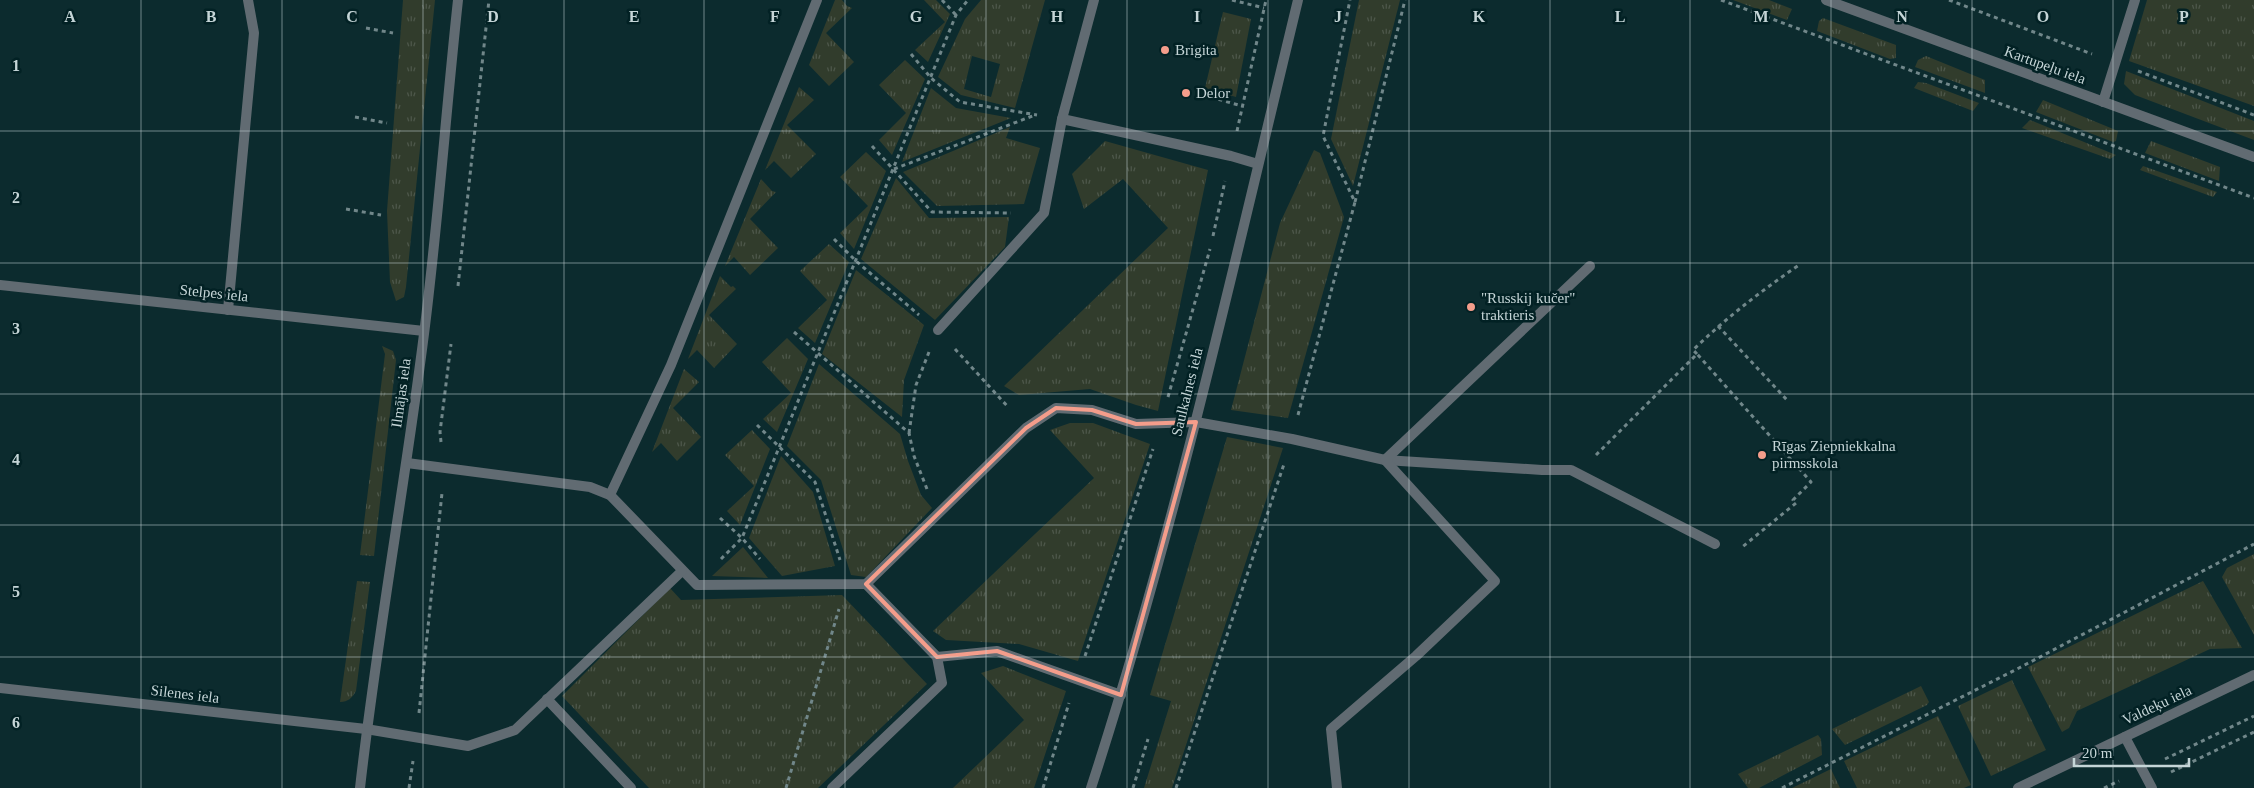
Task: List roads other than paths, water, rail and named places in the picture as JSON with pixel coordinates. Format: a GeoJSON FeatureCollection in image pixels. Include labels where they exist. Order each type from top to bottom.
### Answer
{"type":"FeatureCollection","features":[{"type":"Feature","properties":{"kind":"street"},"geometry":{"type":"LineString","coordinates":[[228,310],[254,33],[248,0]]}},
{"type":"Feature","properties":{"kind":"street","name":"Ilmājas iela"},"geometry":{"type":"LineString","coordinates":[[360,788],[366,729],[407,463],[424,331],[458,0]]}},
{"type":"Feature","properties":{"kind":"street"},"geometry":{"type":"LineString","coordinates":[[610,495],[671,365],[817,0]]}},
{"type":"Feature","properties":{"kind":"street"},"geometry":{"type":"LineString","coordinates":[[938,330],[1044,213],[1062,119],[1094,0]]}},
{"type":"Feature","properties":{"kind":"street","name":"Saulkalnes iela"},"geometry":{"type":"LineString","coordinates":[[1091,788],[1121,695],[1196,422],[1298,0]]}},
{"type":"Feature","properties":{"kind":"street","name":"Kartupeļu iela"},"geometry":{"type":"LineString","coordinates":[[1826,0],[2254,157]]}},
{"type":"Feature","properties":{"kind":"street"},"geometry":{"type":"LineString","coordinates":[[2103,102],[2135,0]]}},
{"type":"Feature","properties":{"kind":"street"},"geometry":{"type":"LineString","coordinates":[[1062,119],[1231,156],[1258,164]]}},
{"type":"Feature","properties":{"kind":"street"},"geometry":{"type":"LineString","coordinates":[[1385,460],[1590,266]]}},
{"type":"Feature","properties":{"kind":"street","name":"Stelpes iela"},"geometry":{"type":"LineString","coordinates":[[0,285],[424,331]]}},
{"type":"Feature","properties":{"kind":"street"},"geometry":{"type":"LineString","coordinates":[[866,584],[1026,428],[1056,408],[1092,410],[1136,424],[1196,422],[1292,439],[1385,460],[1542,470],[1571,470],[1716,544]]}},
{"type":"Feature","properties":{"kind":"street"},"geometry":{"type":"LineString","coordinates":[[1337,788],[1331,730],[1416,656],[1495,581],[1385,460]]}},
{"type":"Feature","properties":{"kind":"street"},"geometry":{"type":"LineString","coordinates":[[407,463],[590,487],[610,495],[697,585],[866,584],[937,657],[942,683],[832,788]]}},
{"type":"Feature","properties":{"kind":"street","name":"Silenes iela"},"geometry":{"type":"LineString","coordinates":[[0,688],[366,729],[468,746],[515,730],[682,571]]}},
{"type":"Feature","properties":{"kind":"street"},"geometry":{"type":"LineString","coordinates":[[937,657],[997,651],[1121,695]]}},
{"type":"Feature","properties":{"kind":"street","name":"Valdeķu iela"},"geometry":{"type":"LineString","coordinates":[[2018,788],[2254,675]]}},
{"type":"Feature","properties":{"kind":"street"},"geometry":{"type":"LineString","coordinates":[[547,699],[631,788]]}},
{"type":"Feature","properties":{"kind":"street"},"geometry":{"type":"LineString","coordinates":[[2125,737],[2150,786]]}},
{"type":"Feature","properties":{"kind":"place","name":"Brigita"},"geometry":{"type":"Point","coordinates":[1165,50]}},
{"type":"Feature","properties":{"kind":"place","name":"Delor"},"geometry":{"type":"Point","coordinates":[1186,93]}},
{"type":"Feature","properties":{"kind":"place","name":"\"Russkij kučer\" traktieris"},"geometry":{"type":"Point","coordinates":[1471,307]}},
{"type":"Feature","properties":{"kind":"place","name":"Rīgas Ziepniekkalna pirmsskola"},"geometry":{"type":"Point","coordinates":[1762,455]}}]}
